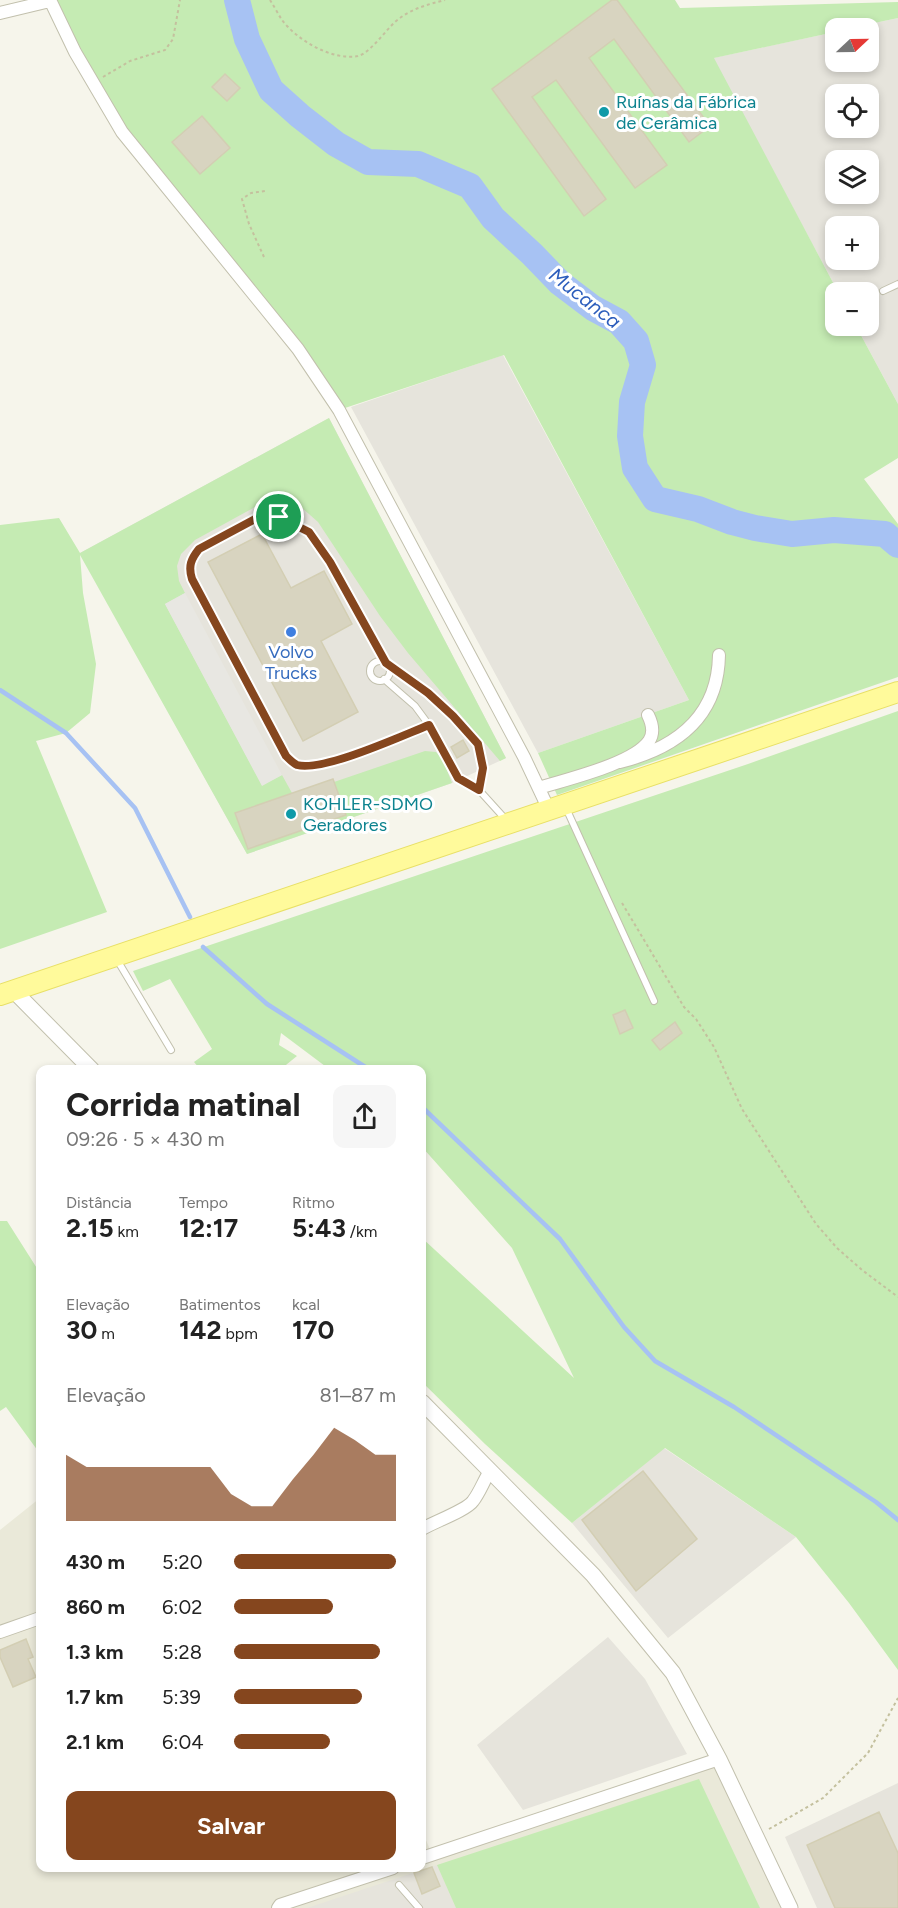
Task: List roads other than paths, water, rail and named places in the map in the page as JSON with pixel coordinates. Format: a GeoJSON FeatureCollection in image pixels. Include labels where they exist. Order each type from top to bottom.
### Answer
{"type":"FeatureCollection","features":[{"type":"Feature","properties":{"kind":"main road"},"geometry":{"type":"LineString","coordinates":[[7,992],[898,692]]}},
{"type":"Feature","properties":{"kind":"street"},"geometry":{"type":"LineString","coordinates":[[0,13],[50,0],[75,52],[122,132],[298,349],[339,410],[539,788],[557,807]]}},
{"type":"Feature","properties":{"kind":"street"},"geometry":{"type":"LineString","coordinates":[[539,788],[640,756],[676,738],[705,710],[719,673],[719,655]]}},
{"type":"Feature","properties":{"kind":"street"},"geometry":{"type":"LineString","coordinates":[[620,762],[639,752],[651,739],[653,724],[648,715]]}},
{"type":"Feature","properties":{"kind":"street"},"geometry":{"type":"LineString","coordinates":[[7,992],[87,1065]]}},
{"type":"Feature","properties":{"kind":"street"},"geometry":{"type":"LineString","coordinates":[[426,1406],[593,1575],[673,1673],[720,1759],[790,1908]]}},
{"type":"Feature","properties":{"kind":"street"},"geometry":{"type":"LineString","coordinates":[[426,1527],[473,1503],[490,1470]]}},
{"type":"Feature","properties":{"kind":"street"},"geometry":{"type":"LineString","coordinates":[[0,1632],[36,1619]]}},
{"type":"Feature","properties":{"kind":"street"},"geometry":{"type":"LineString","coordinates":[[426,1857],[720,1759]]}},
{"type":"Feature","properties":{"kind":"street"},"geometry":{"type":"LineString","coordinates":[[278,1908],[280,1905],[301,1903],[382,1872]]}},
{"type":"Feature","properties":{"kind":"lane"},"geometry":{"type":"LineString","coordinates":[[883,291],[898,284]]}},
{"type":"Feature","properties":{"kind":"lane"},"geometry":{"type":"LineString","coordinates":[[384,679],[389,672],[386,663],[330,562],[309,532],[279,517],[257,518],[199,549],[192,558],[189,570],[192,579],[286,756],[295,764],[311,766],[330,763],[429,725]]}},
{"type":"Feature","properties":{"kind":"lane"},"geometry":{"type":"LineString","coordinates":[[479,790],[483,768],[478,744],[428,693],[386,663],[376,662],[370,669],[375,680],[384,679],[415,706],[429,725],[458,778],[479,790],[509,823]]}},
{"type":"Feature","properties":{"kind":"lane"},"geometry":{"type":"LineString","coordinates":[[557,807],[599,881],[654,1001]]}},
{"type":"Feature","properties":{"kind":"lane"},"geometry":{"type":"LineString","coordinates":[[115,956],[171,1050]]}},
{"type":"Feature","properties":{"kind":"lane"},"geometry":{"type":"LineString","coordinates":[[399,1885],[419,1908]]}},
{"type":"Feature","properties":{"kind":"waterway","name":"Mucanca"},"geometry":{"type":"LineString","coordinates":[[237,0],[247,39],[271,90],[300,116],[336,144],[368,162],[418,164],[470,186],[493,218],[560,283],[593,308],[619,322],[636,341],[643,365],[632,402],[630,436],[635,468],[655,499],[698,509],[755,528],[792,534],[834,530],[885,534],[898,545]]}},
{"type":"Feature","properties":{"kind":"waterway"},"geometry":{"type":"LineString","coordinates":[[0,690],[66,733],[135,808],[190,917]]}},
{"type":"Feature","properties":{"kind":"waterway"},"geometry":{"type":"LineString","coordinates":[[203,947],[267,1004],[362,1065]]}},
{"type":"Feature","properties":{"kind":"waterway"},"geometry":{"type":"LineString","coordinates":[[426,1111],[560,1239],[624,1327],[655,1361],[734,1407],[876,1502],[898,1520]]}},
{"type":"Feature","properties":{"kind":"place","name":"Ruínas da Fábrica de Cerâmica"},"geometry":{"type":"Point","coordinates":[604,112]}},
{"type":"Feature","properties":{"kind":"place","name":"Volvo Trucks"},"geometry":{"type":"Point","coordinates":[291,632]}},
{"type":"Feature","properties":{"kind":"place","name":"KOHLER-SDMO Geradores"},"geometry":{"type":"Point","coordinates":[291,814]}}]}
